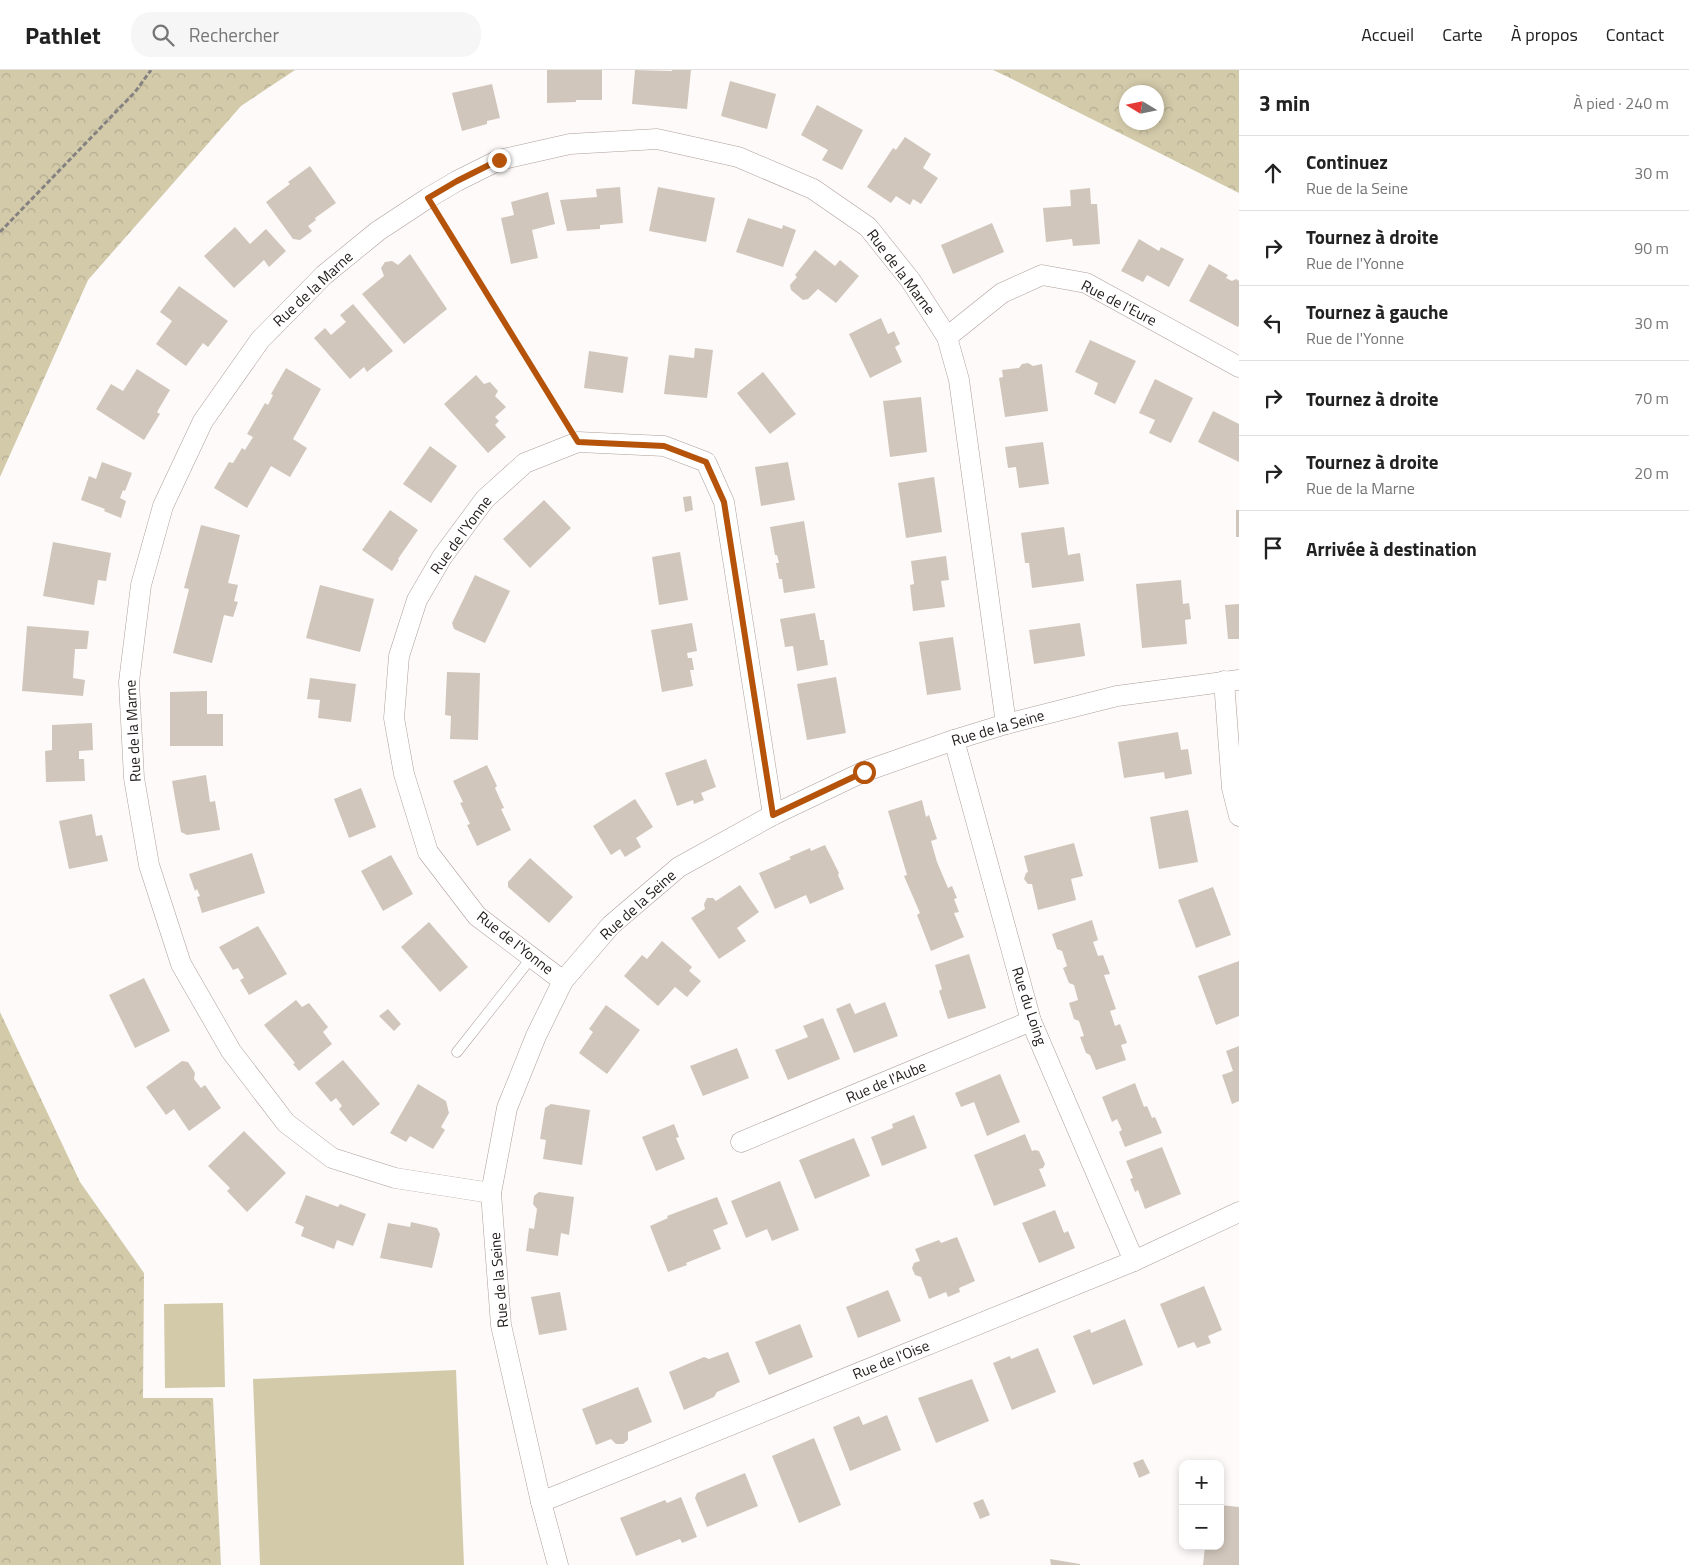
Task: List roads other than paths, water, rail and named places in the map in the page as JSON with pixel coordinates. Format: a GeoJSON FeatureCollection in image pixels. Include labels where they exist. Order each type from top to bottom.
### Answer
{"type":"FeatureCollection","features":[{"type":"Feature","properties":{"kind":"street","name":"Rue de la Marne"},"geometry":{"type":"LineString","coordinates":[[491,1193],[395,1178],[332,1158],[286,1123],[231,1051],[181,964],[148,865],[134,778],[129,682],[141,585],[163,506],[203,422],[260,340],[324,275],[378,231],[457,181],[499,160],[570,144],[657,139],[738,158],[813,190],[868,227],[911,281],[947,337],[959,380],[1006,724]]}},
{"type":"Feature","properties":{"kind":"street","name":"Rue de l'Eure"},"geometry":{"type":"LineString","coordinates":[[947,337],[1002,293],[1042,275],[1086,283],[1239,367]]}},
{"type":"Feature","properties":{"kind":"street","name":"Rue de l'Yonne"},"geometry":{"type":"LineString","coordinates":[[563,981],[477,916],[428,852],[404,774],[394,718],[399,656],[417,600],[442,557],[485,499],[525,463],[578,442],[664,446],[706,462],[724,502],[773,815]]}},
{"type":"Feature","properties":{"kind":"street","name":"Rue de la Seine"},"geometry":{"type":"LineString","coordinates":[[558,1565],[541,1502],[502,1325],[491,1193],[506,1108],[536,1036],[563,981],[610,925],[679,867],[773,815],[864,772],[1006,724],[1117,696],[1231,680]]}},
{"type":"Feature","properties":{"kind":"street"},"geometry":{"type":"LineString","coordinates":[[1231,680],[1232,788],[1239,816]]}},
{"type":"Feature","properties":{"kind":"street","name":"Rue du Loing"},"geometry":{"type":"LineString","coordinates":[[954,740],[1031,1021],[1134,1261]]}},
{"type":"Feature","properties":{"kind":"street","name":"Rue de l'Aube"},"geometry":{"type":"LineString","coordinates":[[741,1142],[1031,1021]]}},
{"type":"Feature","properties":{"kind":"street","name":"Rue de l'Oise"},"geometry":{"type":"LineString","coordinates":[[541,1502],[1134,1261],[1239,1212]]}},
{"type":"Feature","properties":{"kind":"lane"},"geometry":{"type":"LineString","coordinates":[[457,1052],[532,957]]}}]}
